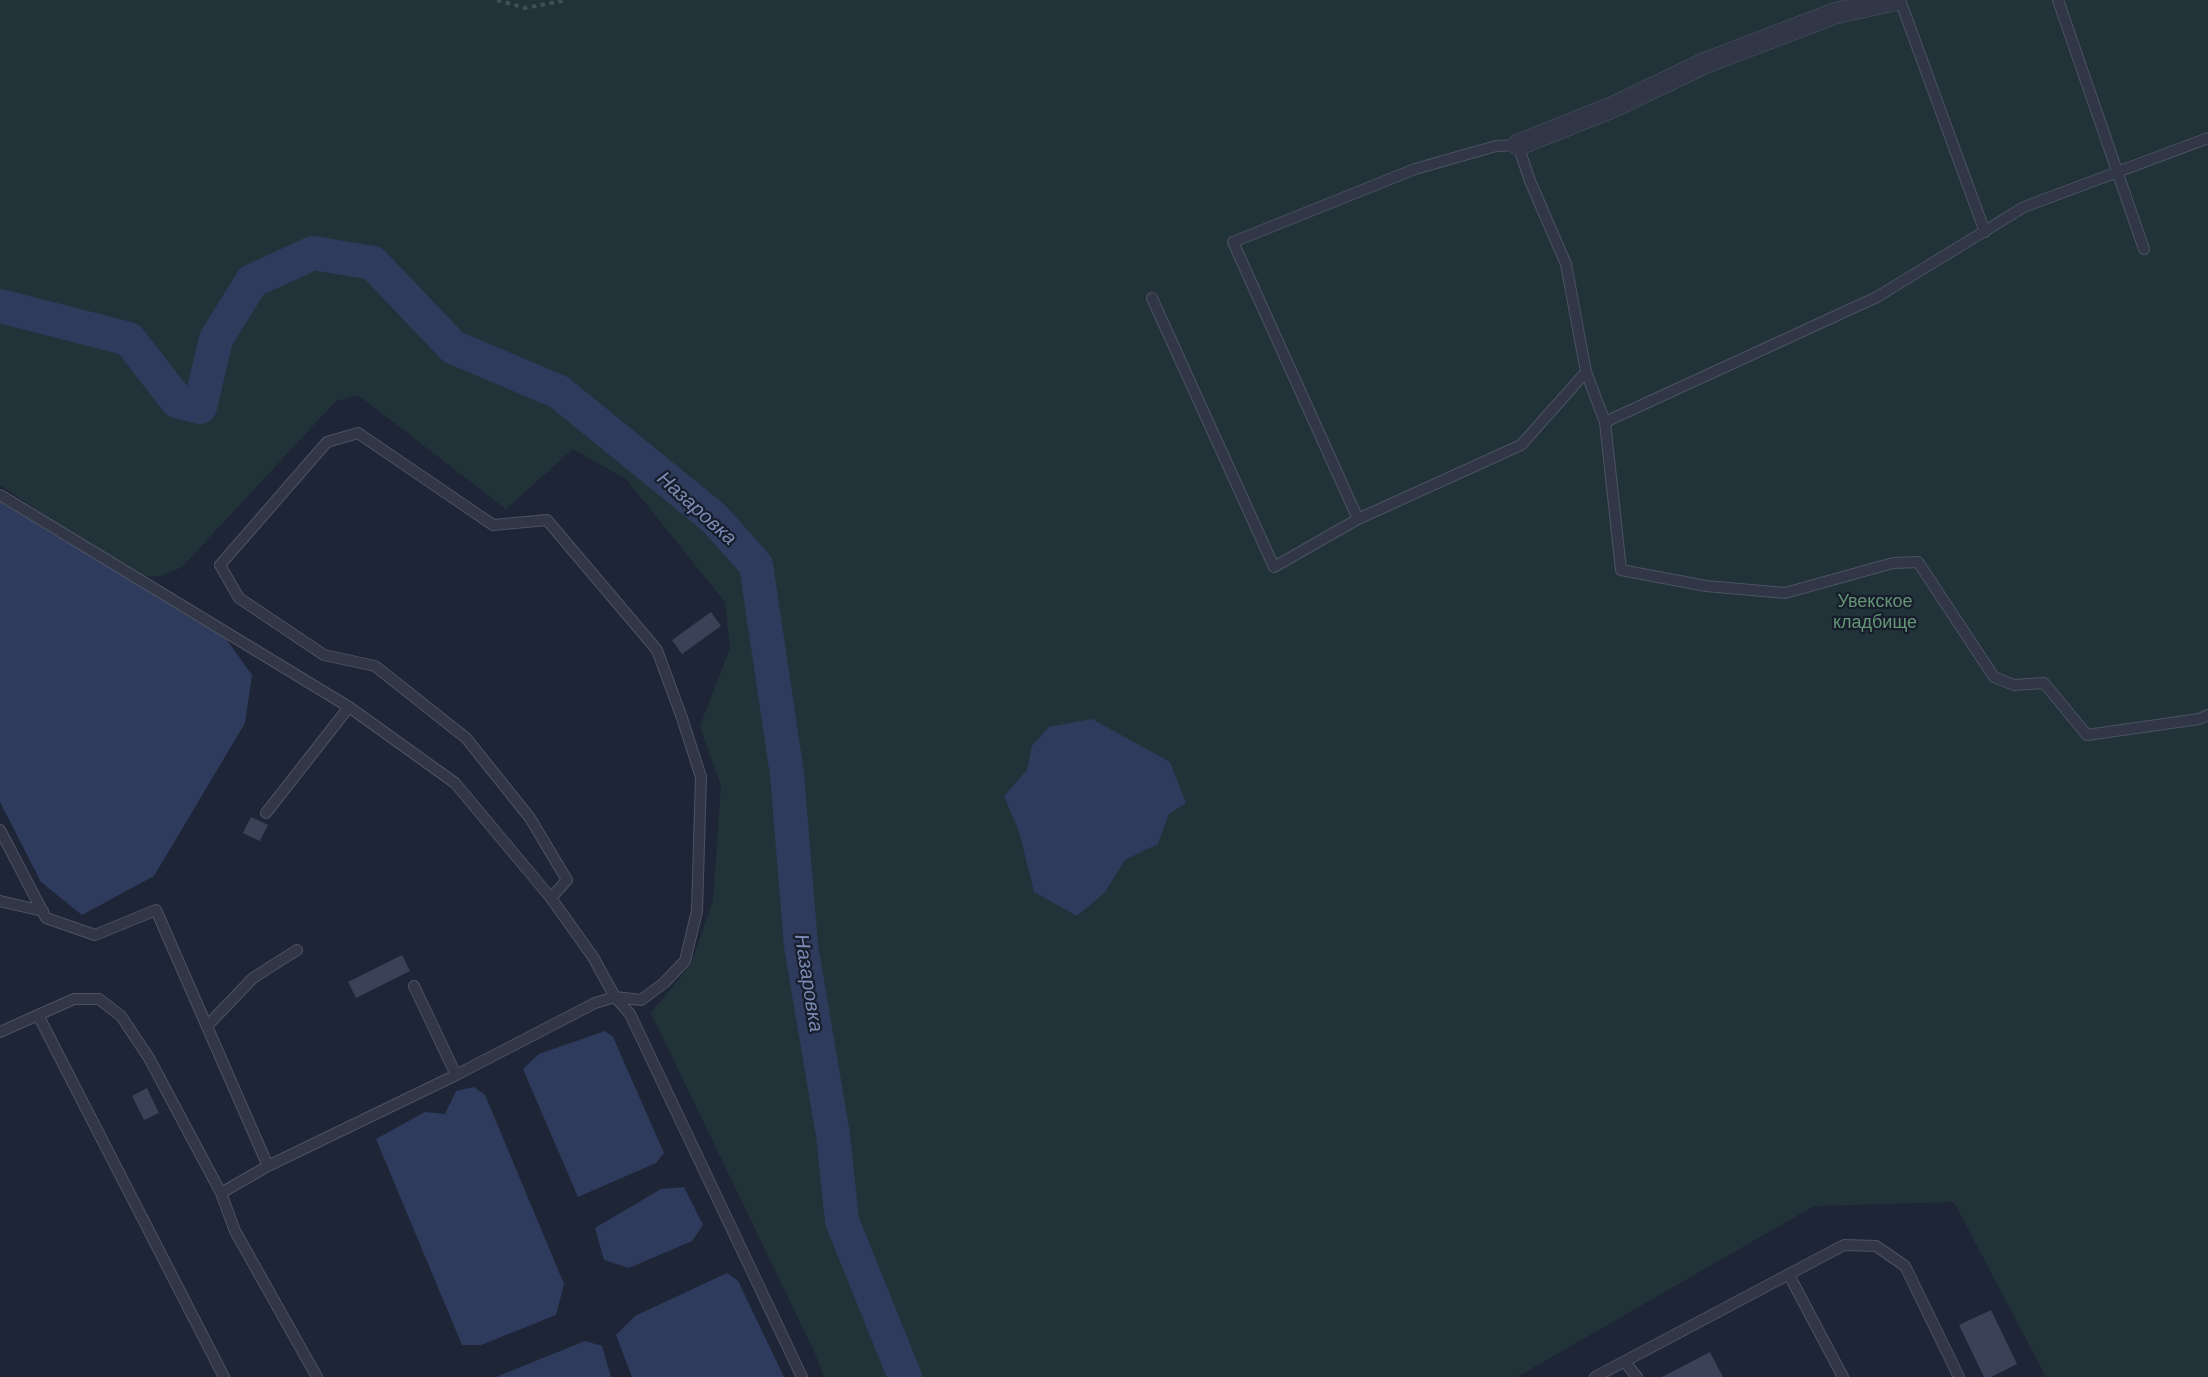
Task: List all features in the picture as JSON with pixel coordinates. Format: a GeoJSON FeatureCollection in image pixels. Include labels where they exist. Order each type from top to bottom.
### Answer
{"type":"FeatureCollection","features":[{"type":"Feature","properties":{"kind":"street"},"geometry":{"type":"LineString","coordinates":[[1518,145],[1613,107],[1705,63],[1836,14],[1895,0]]}},
{"type":"Feature","properties":{"kind":"lane"},"geometry":{"type":"LineString","coordinates":[[1900,0],[1985,232]]}},
{"type":"Feature","properties":{"kind":"lane"},"geometry":{"type":"LineString","coordinates":[[2058,0],[2144,249]]}},
{"type":"Feature","properties":{"kind":"lane"},"geometry":{"type":"LineString","coordinates":[[1605,422],[1876,297],[2024,207],[2208,138]]}},
{"type":"Feature","properties":{"kind":"lane"},"geometry":{"type":"LineString","coordinates":[[1358,519],[1233,242],[1415,169],[1496,146],[1518,145],[1530,181],[1566,264],[1586,372],[1605,422],[1621,570],[1706,586],[1785,593],[1893,562],[1917,562],[1994,677],[2014,685],[2044,682],[2087,735],[2199,719],[2208,715]]}},
{"type":"Feature","properties":{"kind":"lane"},"geometry":{"type":"LineString","coordinates":[[1152,298],[1274,567],[1358,519],[1521,445],[1586,372]]}},
{"type":"Feature","properties":{"kind":"lane"},"geometry":{"type":"LineString","coordinates":[[221,1193],[268,1166],[456,1075],[595,1003],[615,997],[641,1000],[664,983],[685,961],[697,911],[701,777],[657,650],[547,520],[493,525],[358,433],[327,442],[220,565],[239,598],[324,655],[375,666],[466,738],[530,818],[567,880],[551,898]]}},
{"type":"Feature","properties":{"kind":"lane"},"geometry":{"type":"LineString","coordinates":[[0,495],[349,706],[455,783],[551,898],[593,957],[615,997],[630,1014],[802,1377]]}},
{"type":"Feature","properties":{"kind":"lane"},"geometry":{"type":"LineString","coordinates":[[266,813],[349,706]]}},
{"type":"Feature","properties":{"kind":"lane"},"geometry":{"type":"LineString","coordinates":[[0,830],[46,918],[95,935],[156,910],[268,1166]]}},
{"type":"Feature","properties":{"kind":"lane"},"geometry":{"type":"LineString","coordinates":[[0,901],[43,911]]}},
{"type":"Feature","properties":{"kind":"lane"},"geometry":{"type":"LineString","coordinates":[[207,1026],[253,978],[297,950]]}},
{"type":"Feature","properties":{"kind":"lane"},"geometry":{"type":"LineString","coordinates":[[414,986],[456,1075]]}},
{"type":"Feature","properties":{"kind":"lane"},"geometry":{"type":"LineString","coordinates":[[0,1032],[74,999],[99,999],[121,1016],[149,1058],[221,1193],[235,1231],[317,1377]]}},
{"type":"Feature","properties":{"kind":"lane"},"geometry":{"type":"LineString","coordinates":[[38,1015],[224,1377]]}},
{"type":"Feature","properties":{"kind":"lane"},"geometry":{"type":"LineString","coordinates":[[1595,1377],[1844,1245],[1876,1246],[1905,1266],[1959,1377]]}},
{"type":"Feature","properties":{"kind":"lane"},"geometry":{"type":"LineString","coordinates":[[1789,1275],[1843,1377]]}},
{"type":"Feature","properties":{"kind":"lane"},"geometry":{"type":"LineString","coordinates":[[1625,1362],[1637,1377]]}},
{"type":"Feature","properties":{"kind":"path"},"geometry":{"type":"LineString","coordinates":[[496,0],[525,8],[567,0]]}},
{"type":"Feature","properties":{"kind":"green space","name":"Увекское кладбище"},"geometry":{"type":"Polygon","coordinates":[[[0,0],[2208,0],[2208,1377],[2046,1377],[1954,1202],[1814,1206],[1517,1377],[824,1377],[814,1351],[651,1013],[691,964],[713,901],[721,786],[700,726],[730,648],[725,602],[626,479],[573,449],[506,509],[358,395],[336,401],[182,567],[161,576],[137,577],[0,485],[0,0]],[[1027,770],[1004,796],[1019,832],[1034,891],[1105,892],[1125,860],[1158,844],[1169,814],[1027,770]]]}},
{"type":"Feature","properties":{"kind":"water"},"geometry":{"type":"Polygon","coordinates":[[[0,501],[224,636],[252,675],[245,723],[154,876],[82,915],[41,882],[0,802],[0,501]]]}},
{"type":"Feature","properties":{"kind":"water"},"geometry":{"type":"Polygon","coordinates":[[[1092,719],[1170,762],[1186,803],[1169,814],[1158,844],[1125,860],[1105,892],[1077,916],[1034,892],[1019,832],[1004,796],[1027,770],[1032,746],[1049,727],[1092,719]]]}},
{"type":"Feature","properties":{"kind":"water"},"geometry":{"type":"Polygon","coordinates":[[[605,1031],[613,1037],[664,1153],[656,1163],[578,1197],[523,1069],[539,1054],[605,1031]]]}},
{"type":"Feature","properties":{"kind":"water"},"geometry":{"type":"Polygon","coordinates":[[[474,1087],[485,1095],[564,1284],[556,1315],[481,1345],[462,1345],[376,1139],[425,1112],[445,1114],[456,1091],[474,1087]]]}},
{"type":"Feature","properties":{"kind":"water"},"geometry":{"type":"Polygon","coordinates":[[[684,1187],[703,1225],[692,1241],[629,1268],[604,1260],[595,1228],[661,1189],[684,1187]]]}},
{"type":"Feature","properties":{"kind":"water"},"geometry":{"type":"Polygon","coordinates":[[[727,1273],[738,1281],[784,1377],[632,1377],[616,1335],[635,1316],[727,1273]]]}},
{"type":"Feature","properties":{"kind":"water"},"geometry":{"type":"Polygon","coordinates":[[[585,1341],[602,1346],[611,1377],[496,1377],[585,1341]]]}},
{"type":"Feature","properties":{"kind":"building"},"geometry":{"type":"Polygon","coordinates":[[[711,612],[721,626],[682,654],[672,640],[711,612]]]}},
{"type":"Feature","properties":{"kind":"building"},"geometry":{"type":"Polygon","coordinates":[[[251,817],[268,825],[260,841],[243,833],[251,817]]]}},
{"type":"Feature","properties":{"kind":"building"},"geometry":{"type":"Polygon","coordinates":[[[402,955],[410,971],[356,998],[348,982],[402,955]]]}},
{"type":"Feature","properties":{"kind":"building"},"geometry":{"type":"Polygon","coordinates":[[[147,1088],[159,1113],[144,1120],[132,1096],[147,1088]]]}},
{"type":"Feature","properties":{"kind":"building"},"geometry":{"type":"Polygon","coordinates":[[[1991,1310],[2017,1364],[1991,1377],[1984,1377],[1959,1325],[1991,1310]]]}},
{"type":"Feature","properties":{"kind":"building"},"geometry":{"type":"Polygon","coordinates":[[[1710,1352],[1723,1377],[1662,1377],[1710,1352]]]}},
{"type":"Feature","properties":{"kind":"waterway","name":"Назаровка"},"geometry":{"type":"LineString","coordinates":[[0,306],[129,339],[177,401],[200,407],[216,339],[252,281],[313,253],[373,263],[453,347],[559,392],[714,518],[756,565],[787,774],[801,946],[833,1135],[842,1221],[905,1377]]}}]}
